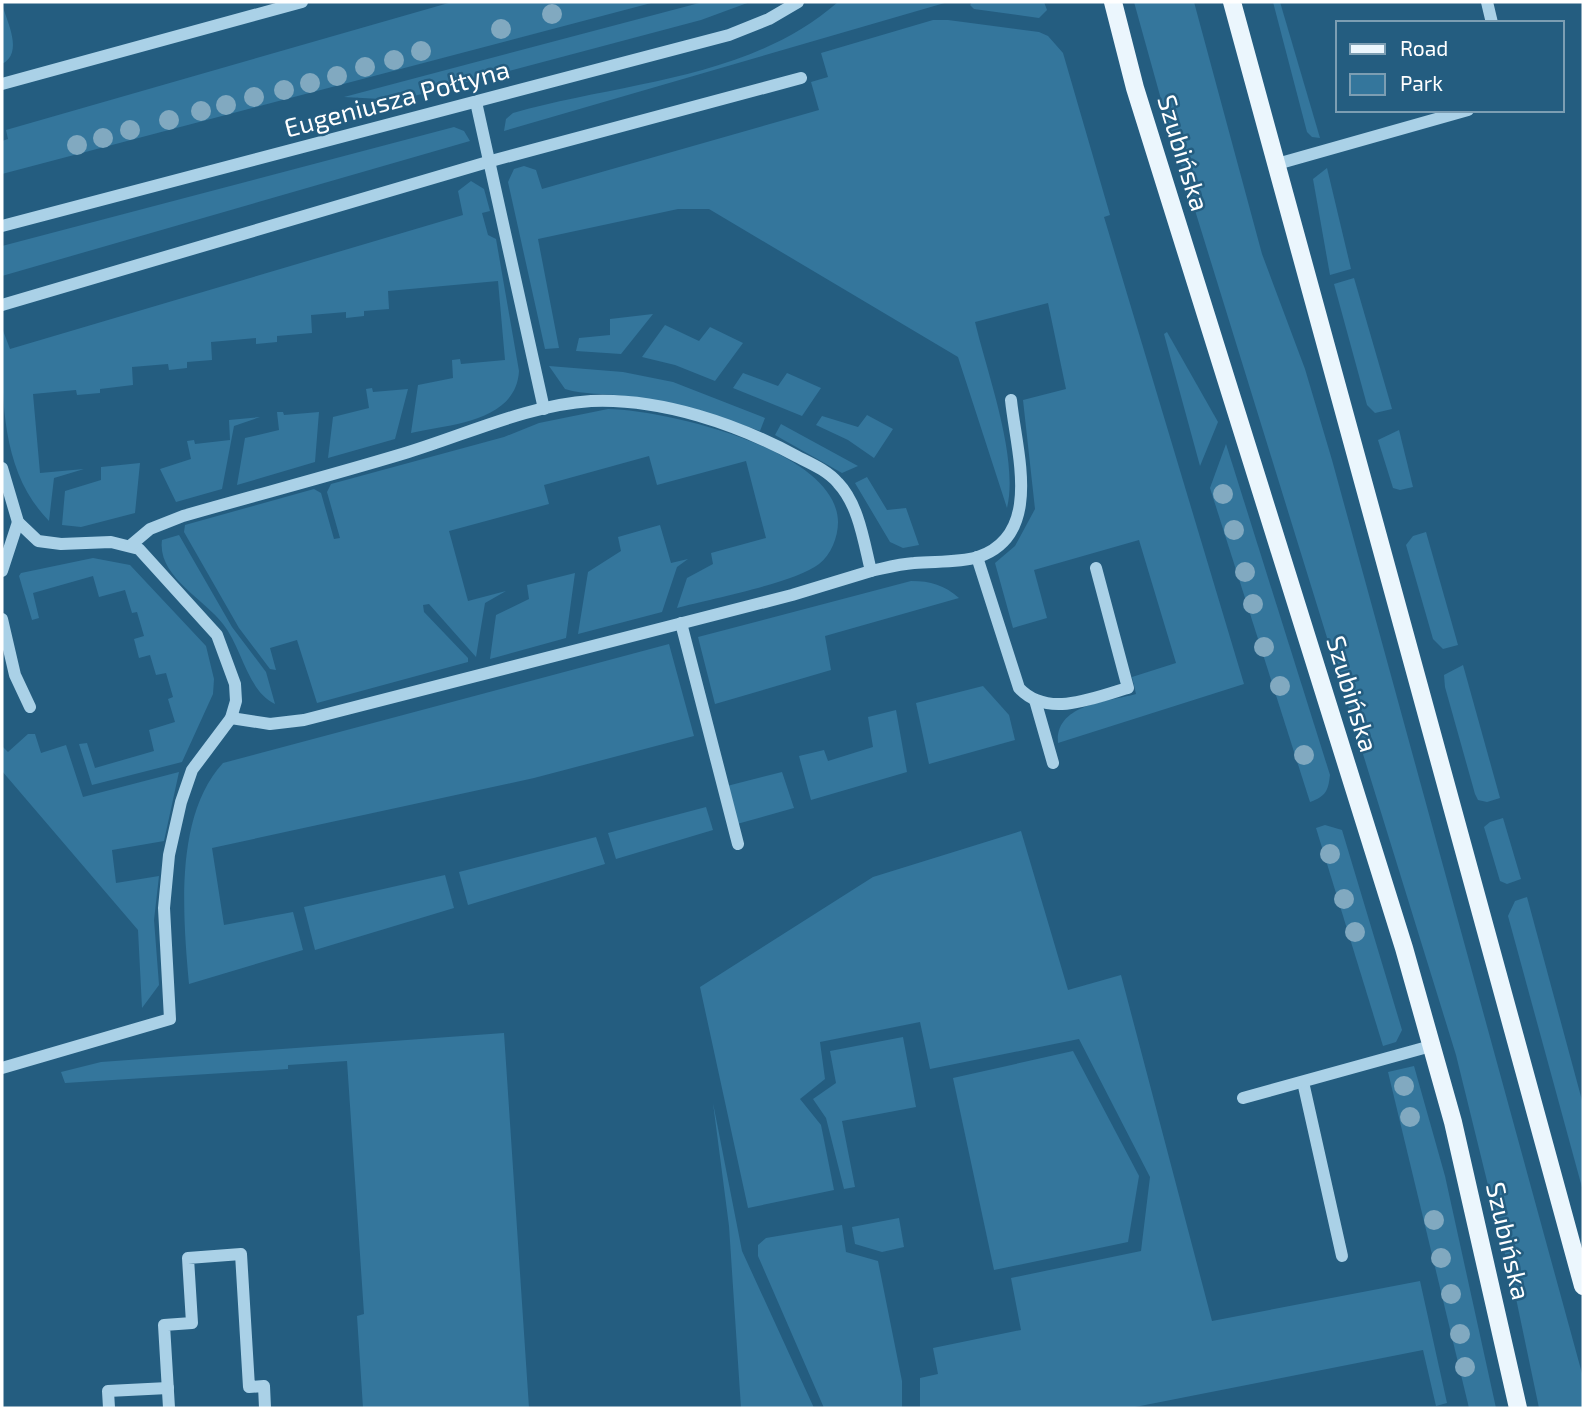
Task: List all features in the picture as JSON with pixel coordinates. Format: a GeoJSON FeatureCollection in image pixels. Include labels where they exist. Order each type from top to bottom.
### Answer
{"type":"FeatureCollection","features":[{"type":"Feature","properties":{"kind":"main road","name":"Szubińska"},"geometry":{"type":"LineString","coordinates":[[1114,2],[1135,88],[1404,948],[1494,1294],[1518,1408]]}},
{"type":"Feature","properties":{"kind":"main road"},"geometry":{"type":"LineString","coordinates":[[1232,2],[1583,1286]]}},
{"type":"Feature","properties":{"kind":"street"},"geometry":{"type":"LineString","coordinates":[[2,83],[302,2]]}},
{"type":"Feature","properties":{"kind":"street","name":"Eugeniusza Połtyna"},"geometry":{"type":"LineString","coordinates":[[2,226],[729,35],[769,19],[798,2]]}},
{"type":"Feature","properties":{"kind":"street"},"geometry":{"type":"LineString","coordinates":[[1487,2],[1492,21]]}},
{"type":"Feature","properties":{"kind":"street"},"geometry":{"type":"LineString","coordinates":[[2,305],[491,161],[801,78]]}},
{"type":"Feature","properties":{"kind":"street"},"geometry":{"type":"LineString","coordinates":[[476,102],[544,409]]}},
{"type":"Feature","properties":{"kind":"street"},"geometry":{"type":"LineString","coordinates":[[1277,164],[1461,112]]}},
{"type":"Feature","properties":{"kind":"street"},"geometry":{"type":"LineString","coordinates":[[230,718],[270,724],[304,720],[872,571],[913,563],[977,557],[995,549],[1009,536],[1023,505],[1011,400]]}},
{"type":"Feature","properties":{"kind":"street"},"geometry":{"type":"LineString","coordinates":[[131,545],[150,529],[183,516],[402,454],[544,409],[590,401],[633,403],[688,414],[765,440],[829,474],[840,484],[853,508],[872,571]]}},
{"type":"Feature","properties":{"kind":"street"},"geometry":{"type":"LineString","coordinates":[[2,468],[18,522],[28,534],[50,544],[111,542],[131,545],[146,556],[178,595],[217,635],[235,684],[236,701],[230,718],[192,770],[173,835],[164,908],[170,1019],[2,1068]]}},
{"type":"Feature","properties":{"kind":"street"},"geometry":{"type":"LineString","coordinates":[[2,571],[18,522]]}},
{"type":"Feature","properties":{"kind":"street"},"geometry":{"type":"LineString","coordinates":[[977,557],[1019,688],[1035,700],[1049,705],[1128,688],[1096,568]]}},
{"type":"Feature","properties":{"kind":"street"},"geometry":{"type":"LineString","coordinates":[[2,619],[15,675],[30,707]]}},
{"type":"Feature","properties":{"kind":"street"},"geometry":{"type":"LineString","coordinates":[[681,623],[738,844]]}},
{"type":"Feature","properties":{"kind":"street"},"geometry":{"type":"LineString","coordinates":[[1035,700],[1054,763]]}},
{"type":"Feature","properties":{"kind":"street"},"geometry":{"type":"LineString","coordinates":[[1243,1098],[1431,1046]]}},
{"type":"Feature","properties":{"kind":"street"},"geometry":{"type":"LineString","coordinates":[[1303,1082],[1342,1256]]}},
{"type":"Feature","properties":{"kind":"street"},"geometry":{"type":"LineString","coordinates":[[169,1408],[164,1325],[192,1323],[188,1258],[241,1254],[249,1387],[264,1386],[265,1408]]}},
{"type":"Feature","properties":{"kind":"street"},"geometry":{"type":"LineString","coordinates":[[109,1408],[108,1391],[168,1388]]}},
{"type":"Feature","properties":{"kind":"green space"},"geometry":{"type":"Polygon","coordinates":[[[452,2],[655,2],[2,174],[2,141],[8,139],[6,130],[452,2]]]}},
{"type":"Feature","properties":{"kind":"green space"},"geometry":{"type":"Polygon","coordinates":[[[703,2],[750,2],[701,20],[399,100],[344,97],[703,2]]]}},
{"type":"Feature","properties":{"kind":"green space"},"geometry":{"type":"Polygon","coordinates":[[[838,2],[948,2],[504,131],[506,119],[513,113],[683,75],[765,48],[803,28],[838,2]]]}},
{"type":"Feature","properties":{"kind":"green space"},"geometry":{"type":"Polygon","coordinates":[[[972,2],[1044,2],[1047,10],[1039,18],[974,9],[970,5],[972,2]]]}},
{"type":"Feature","properties":{"kind":"green space"},"geometry":{"type":"Polygon","coordinates":[[[1134,2],[1194,2],[1262,254],[1305,369],[1332,460],[1583,1377],[1583,1408],[1539,1408],[1517,1303],[1456,1055],[1164,110],[1134,2]]]}},
{"type":"Feature","properties":{"kind":"green space"},"geometry":{"type":"Polygon","coordinates":[[[1273,2],[1280,2],[1320,138],[1312,137],[1307,132],[1273,2]]]}},
{"type":"Feature","properties":{"kind":"green space"},"geometry":{"type":"Polygon","coordinates":[[[2,4],[13,45],[9,59],[2,64],[2,4]]]}},
{"type":"Feature","properties":{"kind":"green space"},"geometry":{"type":"Polygon","coordinates":[[[933,20],[1039,32],[1048,36],[1063,53],[1110,215],[1104,217],[1244,684],[1058,743],[1059,730],[1074,712],[1136,694],[1132,677],[1176,663],[1139,540],[1034,570],[1047,618],[1013,628],[995,563],[1015,546],[1035,509],[1023,400],[1066,389],[1048,303],[975,322],[1005,441],[1010,488],[1007,508],[958,357],[709,209],[678,209],[538,239],[559,348],[545,349],[508,182],[514,169],[524,166],[536,170],[542,189],[819,110],[811,82],[828,77],[821,53],[933,20]]]}},
{"type":"Feature","properties":{"kind":"green space"},"geometry":{"type":"Polygon","coordinates":[[[454,127],[464,131],[470,141],[2,276],[2,246],[454,127]]]}},
{"type":"Feature","properties":{"kind":"green space"},"geometry":{"type":"Polygon","coordinates":[[[1327,168],[1351,269],[1330,275],[1313,179],[1327,168]]]}},
{"type":"Feature","properties":{"kind":"green space"},"geometry":{"type":"Polygon","coordinates":[[[471,181],[484,189],[490,211],[482,213],[488,235],[496,239],[519,371],[515,388],[506,401],[494,411],[462,423],[411,433],[418,385],[453,378],[452,360],[460,359],[461,364],[505,360],[498,281],[388,291],[389,309],[364,311],[364,316],[346,318],[346,312],[311,315],[312,333],[277,336],[277,342],[256,344],[256,338],[211,342],[212,360],[187,362],[187,368],[169,370],[168,364],[132,367],[133,385],[100,389],[100,393],[77,395],[76,390],[33,394],[40,473],[84,469],[54,478],[49,521],[33,501],[21,479],[7,432],[2,380],[2,328],[10,349],[463,215],[458,191],[471,181]]]}},
{"type":"Feature","properties":{"kind":"green space"},"geometry":{"type":"Polygon","coordinates":[[[1354,278],[1392,409],[1375,413],[1367,405],[1334,284],[1354,278]]]}},
{"type":"Feature","properties":{"kind":"green space"},"geometry":{"type":"Polygon","coordinates":[[[653,314],[621,354],[576,351],[579,338],[610,335],[610,319],[653,314]]]}},
{"type":"Feature","properties":{"kind":"green space"},"geometry":{"type":"Polygon","coordinates":[[[665,325],[699,341],[710,327],[743,343],[715,381],[675,365],[642,357],[665,325]]]}},
{"type":"Feature","properties":{"kind":"green space"},"geometry":{"type":"Polygon","coordinates":[[[1167,332],[1218,422],[1200,466],[1164,334],[1167,332]]]}},
{"type":"Feature","properties":{"kind":"green space"},"geometry":{"type":"Polygon","coordinates":[[[549,366],[623,372],[673,382],[765,418],[760,431],[659,401],[572,391],[565,389],[549,366]]]}},
{"type":"Feature","properties":{"kind":"green space"},"geometry":{"type":"Polygon","coordinates":[[[743,373],[778,386],[787,373],[821,388],[802,416],[733,388],[743,373]]]}},
{"type":"Feature","properties":{"kind":"green space"},"geometry":{"type":"Polygon","coordinates":[[[372,388],[373,392],[408,389],[395,439],[328,458],[333,417],[369,408],[366,389],[372,388]]]}},
{"type":"Feature","properties":{"kind":"green space"},"geometry":{"type":"Polygon","coordinates":[[[608,409],[667,417],[744,438],[780,454],[810,474],[830,496],[838,522],[835,540],[827,556],[819,564],[791,578],[677,608],[687,578],[713,564],[711,553],[766,538],[746,461],[657,485],[649,456],[544,485],[549,504],[449,531],[468,601],[506,591],[485,603],[476,657],[429,604],[423,605],[424,612],[468,658],[468,662],[317,703],[297,640],[270,648],[276,670],[270,669],[239,628],[184,532],[185,525],[314,489],[321,493],[334,539],[340,538],[327,492],[331,484],[504,437],[539,423],[608,409]]]}},
{"type":"Feature","properties":{"kind":"green space"},"geometry":{"type":"Polygon","coordinates":[[[277,412],[283,412],[284,415],[319,412],[315,462],[237,485],[245,438],[279,430],[277,412]]]}},
{"type":"Feature","properties":{"kind":"green space"},"geometry":{"type":"Polygon","coordinates":[[[867,415],[893,429],[874,458],[848,440],[816,425],[822,416],[858,427],[867,415]]]}},
{"type":"Feature","properties":{"kind":"green space"},"geometry":{"type":"Polygon","coordinates":[[[260,417],[234,426],[222,489],[176,502],[160,469],[191,459],[187,441],[194,440],[195,444],[230,440],[229,420],[260,417]]]}},
{"type":"Feature","properties":{"kind":"green space"},"geometry":{"type":"Polygon","coordinates":[[[781,424],[858,466],[842,473],[775,435],[781,424]]]}},
{"type":"Feature","properties":{"kind":"green space"},"geometry":{"type":"Polygon","coordinates":[[[1399,430],[1413,487],[1400,490],[1393,488],[1378,440],[1399,430]]]}},
{"type":"Feature","properties":{"kind":"green space"},"geometry":{"type":"Polygon","coordinates":[[[1226,444],[1330,775],[1325,792],[1320,798],[1310,802],[1210,488],[1226,444]]]}},
{"type":"Feature","properties":{"kind":"green space"},"geometry":{"type":"Polygon","coordinates":[[[140,463],[135,513],[81,527],[62,525],[65,491],[101,480],[101,467],[140,463]]]}},
{"type":"Feature","properties":{"kind":"green space"},"geometry":{"type":"Polygon","coordinates":[[[867,477],[887,510],[906,508],[919,545],[903,548],[890,542],[855,483],[867,477]]]}},
{"type":"Feature","properties":{"kind":"green space"},"geometry":{"type":"Polygon","coordinates":[[[660,525],[671,563],[688,559],[677,567],[662,612],[578,634],[588,572],[621,551],[618,537],[660,525]]]}},
{"type":"Feature","properties":{"kind":"green space"},"geometry":{"type":"Polygon","coordinates":[[[1426,532],[1458,645],[1443,649],[1433,639],[1406,545],[1413,536],[1426,532]]]}},
{"type":"Feature","properties":{"kind":"green space"},"geometry":{"type":"Polygon","coordinates":[[[179,535],[232,627],[266,672],[275,704],[266,698],[251,679],[223,624],[183,586],[167,565],[162,553],[162,540],[179,535]]]}},
{"type":"Feature","properties":{"kind":"green space"},"geometry":{"type":"Polygon","coordinates":[[[93,558],[130,565],[206,646],[214,679],[213,694],[182,762],[92,785],[79,744],[87,743],[95,768],[154,751],[149,730],[175,722],[168,699],[173,697],[166,673],[156,675],[150,655],[139,658],[134,639],[144,636],[137,612],[132,613],[125,590],[99,597],[93,576],[33,593],[39,618],[32,620],[19,576],[21,573],[93,558]]]}},
{"type":"Feature","properties":{"kind":"green space"},"geometry":{"type":"Polygon","coordinates":[[[575,573],[566,638],[490,659],[496,615],[529,599],[527,585],[575,573]]]}},
{"type":"Feature","properties":{"kind":"green space"},"geometry":{"type":"Polygon","coordinates":[[[911,581],[937,585],[959,598],[825,636],[831,670],[715,704],[698,637],[911,581]]]}},
{"type":"Feature","properties":{"kind":"green space"},"geometry":{"type":"Polygon","coordinates":[[[669,644],[694,736],[534,778],[212,848],[224,925],[293,912],[303,950],[189,984],[184,898],[189,838],[196,810],[207,785],[223,763],[669,644]]]}},
{"type":"Feature","properties":{"kind":"green space"},"geometry":{"type":"Polygon","coordinates":[[[1463,665],[1500,798],[1487,802],[1478,800],[1475,794],[1445,687],[1444,675],[1463,665]]]}},
{"type":"Feature","properties":{"kind":"green space"},"geometry":{"type":"Polygon","coordinates":[[[983,686],[1009,715],[1015,740],[929,764],[916,703],[983,686]]]}},
{"type":"Feature","properties":{"kind":"green space"},"geometry":{"type":"Polygon","coordinates":[[[896,710],[907,772],[811,800],[799,756],[824,750],[828,761],[873,747],[868,717],[896,710]]]}},
{"type":"Feature","properties":{"kind":"green space"},"geometry":{"type":"Polygon","coordinates":[[[28,734],[35,734],[41,753],[66,745],[83,797],[179,772],[164,841],[112,850],[116,883],[159,876],[154,920],[159,985],[142,1008],[138,930],[2,771],[2,746],[8,752],[28,734]]]}},
{"type":"Feature","properties":{"kind":"green space"},"geometry":{"type":"Polygon","coordinates":[[[782,772],[794,808],[737,824],[727,786],[782,772]]]}},
{"type":"Feature","properties":{"kind":"green space"},"geometry":{"type":"Polygon","coordinates":[[[706,807],[713,830],[616,859],[608,833],[706,807]]]}},
{"type":"Feature","properties":{"kind":"green space"},"geometry":{"type":"Polygon","coordinates":[[[1503,818],[1521,879],[1507,884],[1500,881],[1484,827],[1503,818]]]}},
{"type":"Feature","properties":{"kind":"green space"},"geometry":{"type":"Polygon","coordinates":[[[1325,825],[1342,830],[1402,1030],[1396,1042],[1383,1046],[1316,828],[1325,825]]]}},
{"type":"Feature","properties":{"kind":"green space"},"geometry":{"type":"Polygon","coordinates":[[[1021,831],[1068,990],[1121,975],[1212,1321],[1420,1281],[1447,1403],[1436,1406],[1423,1350],[1130,1408],[920,1408],[920,1378],[938,1374],[933,1348],[1021,1330],[1011,1278],[1141,1251],[1150,1177],[1079,1039],[930,1069],[920,1022],[820,1042],[825,1079],[800,1099],[821,1125],[834,1190],[748,1208],[700,987],[873,877],[1021,831]]]}},
{"type":"Feature","properties":{"kind":"green space"},"geometry":{"type":"Polygon","coordinates":[[[596,837],[605,864],[468,905],[459,872],[596,837]]]}},
{"type":"Feature","properties":{"kind":"green space"},"geometry":{"type":"Polygon","coordinates":[[[445,875],[454,908],[315,950],[304,907],[445,875]]]}},
{"type":"Feature","properties":{"kind":"green space"},"geometry":{"type":"Polygon","coordinates":[[[1527,897],[1583,1104],[1583,1191],[1508,916],[1515,901],[1527,897]]]}},
{"type":"Feature","properties":{"kind":"green space"},"geometry":{"type":"Polygon","coordinates":[[[504,1033],[529,1408],[363,1408],[357,1316],[364,1314],[347,1061],[288,1065],[288,1069],[65,1083],[61,1072],[101,1062],[504,1033]]]}},
{"type":"Feature","properties":{"kind":"green space"},"geometry":{"type":"Polygon","coordinates":[[[903,1037],[916,1107],[842,1121],[855,1187],[844,1189],[826,1118],[813,1099],[836,1083],[830,1051],[903,1037]]]}},
{"type":"Feature","properties":{"kind":"green space"},"geometry":{"type":"Polygon","coordinates":[[[1073,1051],[1139,1176],[1128,1242],[994,1270],[953,1078],[1073,1051]]]}},
{"type":"Feature","properties":{"kind":"green space"},"geometry":{"type":"Polygon","coordinates":[[[1414,1066],[1445,1176],[1496,1408],[1469,1408],[1388,1072],[1414,1066]]]}},
{"type":"Feature","properties":{"kind":"green space"},"geometry":{"type":"Polygon","coordinates":[[[713,1103],[742,1251],[814,1408],[741,1408],[729,1226],[713,1103]]]}},
{"type":"Feature","properties":{"kind":"green space"},"geometry":{"type":"Polygon","coordinates":[[[899,1218],[904,1247],[882,1252],[855,1244],[852,1227],[899,1218]]]}},
{"type":"Feature","properties":{"kind":"green space"},"geometry":{"type":"Polygon","coordinates":[[[842,1225],[846,1252],[878,1261],[902,1381],[902,1408],[824,1408],[758,1256],[758,1245],[766,1238],[842,1225]]]}}]}
